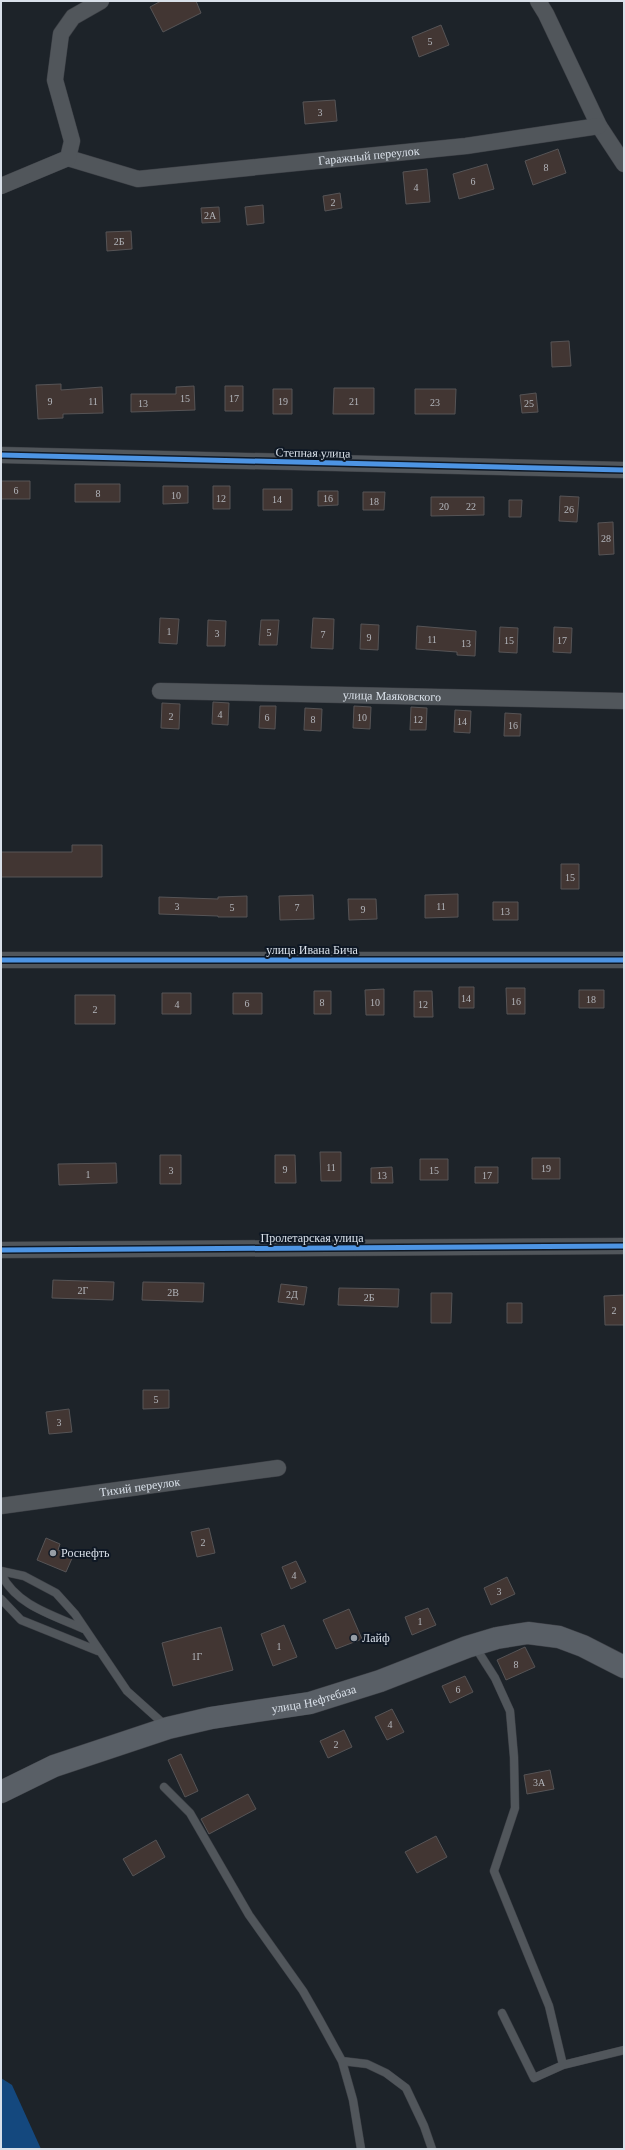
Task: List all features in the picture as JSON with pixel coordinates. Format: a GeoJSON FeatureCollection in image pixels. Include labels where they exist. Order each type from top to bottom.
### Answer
{"type":"FeatureCollection","features":[{"type":"Feature","properties":{"kind":"main road","name":"улица Нефтебаза"},"geometry":{"type":"LineString","coordinates":[[1,1792],[54,1766],[168,1728],[211,1718],[310,1702],[380,1681],[473,1645],[497,1638],[528,1632],[559,1637],[583,1646],[624,1667]]}},
{"type":"Feature","properties":{"kind":"street"},"geometry":{"type":"LineString","coordinates":[[1,186],[68,158],[72,141],[55,80],[61,34],[73,17],[101,1]]}},
{"type":"Feature","properties":{"kind":"street"},"geometry":{"type":"LineString","coordinates":[[538,1],[599,126],[624,164]]}},
{"type":"Feature","properties":{"kind":"street","name":"Гаражный переулок"},"geometry":{"type":"LineString","coordinates":[[68,158],[138,180],[466,146],[599,126]]}},
{"type":"Feature","properties":{"kind":"street","name":"Степная улица"},"geometry":{"type":"LineString","coordinates":[[1,455],[624,470]]}},
{"type":"Feature","properties":{"kind":"street","name":"улица Маяковского"},"geometry":{"type":"LineString","coordinates":[[160,691],[624,701]]}},
{"type":"Feature","properties":{"kind":"street","name":"улица Ивана Бича"},"geometry":{"type":"LineString","coordinates":[[1,960],[624,960]]}},
{"type":"Feature","properties":{"kind":"street","name":"Пролетарская улица"},"geometry":{"type":"LineString","coordinates":[[1,1250],[624,1246]]}},
{"type":"Feature","properties":{"kind":"street","name":"Тихий переулок"},"geometry":{"type":"LineString","coordinates":[[1,1506],[278,1468]]}},
{"type":"Feature","properties":{"kind":"lane"},"geometry":{"type":"LineString","coordinates":[[1,1571],[24,1576],[56,1593],[75,1614],[98,1651],[127,1691],[168,1728]]}},
{"type":"Feature","properties":{"kind":"lane"},"geometry":{"type":"LineString","coordinates":[[1,1574],[6,1585],[26,1603],[85,1629]]}},
{"type":"Feature","properties":{"kind":"lane"},"geometry":{"type":"LineString","coordinates":[[1,1598],[21,1620],[98,1651]]}},
{"type":"Feature","properties":{"kind":"lane"},"geometry":{"type":"LineString","coordinates":[[473,1645],[495,1678],[510,1711],[514,1750],[515,1808],[494,1870],[549,2006],[563,2065]]}},
{"type":"Feature","properties":{"kind":"lane"},"geometry":{"type":"LineString","coordinates":[[164,1787],[190,1813],[249,1915],[303,1991],[342,2061],[353,2100],[361,2149]]}},
{"type":"Feature","properties":{"kind":"lane"},"geometry":{"type":"LineString","coordinates":[[502,2013],[534,2078],[563,2065],[624,2050]]}},
{"type":"Feature","properties":{"kind":"lane"},"geometry":{"type":"LineString","coordinates":[[342,2061],[367,2064],[386,2073],[406,2088],[424,2126],[432,2149]]}},
{"type":"Feature","properties":{"kind":"shaded area"},"geometry":{"type":"Polygon","coordinates":[[[1,2078],[12,2085],[41,2149],[1,2149],[1,2078]]]}},
{"type":"Feature","properties":{"kind":"building"},"geometry":{"type":"Polygon","coordinates":[[[161,1],[196,1],[201,13],[163,32],[150,7],[161,1]]]}},
{"type":"Feature","properties":{"kind":"building"},"geometry":{"type":"Polygon","coordinates":[[[441,25],[449,45],[419,57],[412,37],[441,25]]]}},
{"type":"Feature","properties":{"kind":"building"},"geometry":{"type":"Polygon","coordinates":[[[335,100],[337,121],[305,124],[303,102],[335,100]]]}},
{"type":"Feature","properties":{"kind":"building"},"geometry":{"type":"Polygon","coordinates":[[[558,149],[566,173],[533,185],[525,161],[558,149]]]}},
{"type":"Feature","properties":{"kind":"building"},"geometry":{"type":"Polygon","coordinates":[[[487,164],[494,189],[459,199],[453,174],[487,164]]]}},
{"type":"Feature","properties":{"kind":"building"},"geometry":{"type":"Polygon","coordinates":[[[427,169],[430,202],[406,204],[403,172],[427,169]]]}},
{"type":"Feature","properties":{"kind":"building"},"geometry":{"type":"Polygon","coordinates":[[[340,193],[342,208],[325,211],[323,196],[340,193]]]}},
{"type":"Feature","properties":{"kind":"building"},"geometry":{"type":"Polygon","coordinates":[[[263,205],[264,223],[247,225],[245,207],[263,205]]]}},
{"type":"Feature","properties":{"kind":"building"},"geometry":{"type":"Polygon","coordinates":[[[219,207],[220,222],[202,223],[201,208],[219,207]]]}},
{"type":"Feature","properties":{"kind":"building"},"geometry":{"type":"Polygon","coordinates":[[[131,231],[132,249],[107,251],[106,232],[131,231]]]}},
{"type":"Feature","properties":{"kind":"building"},"geometry":{"type":"Polygon","coordinates":[[[569,341],[571,366],[552,367],[551,342],[569,341]]]}},
{"type":"Feature","properties":{"kind":"building"},"geometry":{"type":"Polygon","coordinates":[[[61,384],[61,390],[102,387],[103,413],[63,414],[63,418],[38,419],[36,385],[61,384]]]}},
{"type":"Feature","properties":{"kind":"building"},"geometry":{"type":"Polygon","coordinates":[[[194,386],[195,410],[131,412],[131,394],[176,394],[176,387],[194,386]]]}},
{"type":"Feature","properties":{"kind":"building"},"geometry":{"type":"Polygon","coordinates":[[[225,386],[243,386],[243,411],[225,411],[225,386]]]}},
{"type":"Feature","properties":{"kind":"building"},"geometry":{"type":"Polygon","coordinates":[[[334,388],[374,388],[374,414],[333,414],[334,388]]]}},
{"type":"Feature","properties":{"kind":"building"},"geometry":{"type":"Polygon","coordinates":[[[273,389],[292,389],[292,414],[273,414],[273,389]]]}},
{"type":"Feature","properties":{"kind":"building"},"geometry":{"type":"Polygon","coordinates":[[[415,389],[456,389],[455,414],[415,414],[415,389]]]}},
{"type":"Feature","properties":{"kind":"building"},"geometry":{"type":"Polygon","coordinates":[[[536,393],[538,412],[522,413],[520,395],[536,393]]]}},
{"type":"Feature","properties":{"kind":"building"},"geometry":{"type":"Polygon","coordinates":[[[1,481],[30,481],[30,499],[1,499],[1,481]]]}},
{"type":"Feature","properties":{"kind":"building"},"geometry":{"type":"Polygon","coordinates":[[[75,484],[120,484],[120,502],[75,502],[75,484]]]}},
{"type":"Feature","properties":{"kind":"building"},"geometry":{"type":"Polygon","coordinates":[[[163,486],[188,486],[188,503],[163,504],[163,486]]]}},
{"type":"Feature","properties":{"kind":"building"},"geometry":{"type":"Polygon","coordinates":[[[213,486],[230,486],[230,509],[213,509],[213,486]]]}},
{"type":"Feature","properties":{"kind":"building"},"geometry":{"type":"Polygon","coordinates":[[[263,489],[292,489],[292,510],[263,510],[263,489]]]}},
{"type":"Feature","properties":{"kind":"building"},"geometry":{"type":"Polygon","coordinates":[[[318,491],[338,491],[338,505],[318,506],[318,491]]]}},
{"type":"Feature","properties":{"kind":"building"},"geometry":{"type":"Polygon","coordinates":[[[363,492],[385,492],[384,510],[363,510],[363,492]]]}},
{"type":"Feature","properties":{"kind":"building"},"geometry":{"type":"Polygon","coordinates":[[[560,496],[579,497],[577,522],[559,521],[560,496]]]}},
{"type":"Feature","properties":{"kind":"building"},"geometry":{"type":"Polygon","coordinates":[[[431,497],[484,497],[484,515],[431,516],[431,497]]]}},
{"type":"Feature","properties":{"kind":"building"},"geometry":{"type":"Polygon","coordinates":[[[509,500],[522,500],[521,517],[509,517],[509,500]]]}},
{"type":"Feature","properties":{"kind":"building"},"geometry":{"type":"Polygon","coordinates":[[[613,522],[614,554],[599,555],[598,523],[613,522]]]}},
{"type":"Feature","properties":{"kind":"building"},"geometry":{"type":"Polygon","coordinates":[[[160,618],[179,619],[177,644],[159,643],[160,618]]]}},
{"type":"Feature","properties":{"kind":"building"},"geometry":{"type":"Polygon","coordinates":[[[313,618],[334,619],[333,649],[311,648],[313,618]]]}},
{"type":"Feature","properties":{"kind":"building"},"geometry":{"type":"Polygon","coordinates":[[[208,620],[226,621],[225,646],[207,646],[208,620]]]}},
{"type":"Feature","properties":{"kind":"building"},"geometry":{"type":"Polygon","coordinates":[[[261,620],[279,620],[277,645],[259,645],[261,620]]]}},
{"type":"Feature","properties":{"kind":"building"},"geometry":{"type":"Polygon","coordinates":[[[361,624],[379,625],[378,650],[360,649],[361,624]]]}},
{"type":"Feature","properties":{"kind":"building"},"geometry":{"type":"Polygon","coordinates":[[[417,626],[476,631],[475,656],[457,655],[457,652],[416,649],[417,626]]]}},
{"type":"Feature","properties":{"kind":"building"},"geometry":{"type":"Polygon","coordinates":[[[500,627],[518,628],[517,653],[499,652],[500,627]]]}},
{"type":"Feature","properties":{"kind":"building"},"geometry":{"type":"Polygon","coordinates":[[[554,627],[572,628],[571,653],[553,652],[554,627]]]}},
{"type":"Feature","properties":{"kind":"building"},"geometry":{"type":"Polygon","coordinates":[[[213,702],[229,703],[228,725],[212,724],[213,702]]]}},
{"type":"Feature","properties":{"kind":"building"},"geometry":{"type":"Polygon","coordinates":[[[162,703],[180,704],[179,729],[161,728],[162,703]]]}},
{"type":"Feature","properties":{"kind":"building"},"geometry":{"type":"Polygon","coordinates":[[[260,706],[276,706],[275,729],[259,728],[260,706]]]}},
{"type":"Feature","properties":{"kind":"building"},"geometry":{"type":"Polygon","coordinates":[[[354,706],[371,707],[370,729],[353,728],[354,706]]]}},
{"type":"Feature","properties":{"kind":"building"},"geometry":{"type":"Polygon","coordinates":[[[411,707],[427,708],[426,730],[410,730],[411,707]]]}},
{"type":"Feature","properties":{"kind":"building"},"geometry":{"type":"Polygon","coordinates":[[[305,708],[322,709],[321,731],[304,730],[305,708]]]}},
{"type":"Feature","properties":{"kind":"building"},"geometry":{"type":"Polygon","coordinates":[[[455,710],[471,711],[470,733],[454,732],[455,710]]]}},
{"type":"Feature","properties":{"kind":"building"},"geometry":{"type":"Polygon","coordinates":[[[505,713],[521,714],[520,736],[504,736],[505,713]]]}},
{"type":"Feature","properties":{"kind":"building"},"geometry":{"type":"Polygon","coordinates":[[[72,845],[102,845],[102,877],[1,877],[1,852],[72,852],[72,845]]]}},
{"type":"Feature","properties":{"kind":"building"},"geometry":{"type":"Polygon","coordinates":[[[561,864],[579,864],[579,889],[561,889],[561,864]]]}},
{"type":"Feature","properties":{"kind":"building"},"geometry":{"type":"Polygon","coordinates":[[[458,894],[458,917],[425,918],[425,895],[458,894]]]}},
{"type":"Feature","properties":{"kind":"building"},"geometry":{"type":"Polygon","coordinates":[[[313,895],[314,919],[280,920],[279,896],[313,895]]]}},
{"type":"Feature","properties":{"kind":"building"},"geometry":{"type":"Polygon","coordinates":[[[247,896],[247,917],[159,914],[159,897],[218,899],[218,897],[247,896]]]}},
{"type":"Feature","properties":{"kind":"building"},"geometry":{"type":"Polygon","coordinates":[[[348,899],[376,899],[377,919],[349,920],[348,899]]]}},
{"type":"Feature","properties":{"kind":"building"},"geometry":{"type":"Polygon","coordinates":[[[493,902],[518,902],[518,920],[493,920],[493,902]]]}},
{"type":"Feature","properties":{"kind":"building"},"geometry":{"type":"Polygon","coordinates":[[[459,987],[474,987],[474,1008],[459,1008],[459,987]]]}},
{"type":"Feature","properties":{"kind":"building"},"geometry":{"type":"Polygon","coordinates":[[[506,988],[525,988],[525,1014],[507,1014],[506,988]]]}},
{"type":"Feature","properties":{"kind":"building"},"geometry":{"type":"Polygon","coordinates":[[[384,989],[384,1015],[366,1015],[365,990],[384,989]]]}},
{"type":"Feature","properties":{"kind":"building"},"geometry":{"type":"Polygon","coordinates":[[[579,990],[604,990],[604,1008],[579,1008],[579,990]]]}},
{"type":"Feature","properties":{"kind":"building"},"geometry":{"type":"Polygon","coordinates":[[[314,991],[331,991],[331,1014],[314,1014],[314,991]]]}},
{"type":"Feature","properties":{"kind":"building"},"geometry":{"type":"Polygon","coordinates":[[[414,991],[432,991],[433,1017],[414,1017],[414,991]]]}},
{"type":"Feature","properties":{"kind":"building"},"geometry":{"type":"Polygon","coordinates":[[[162,993],[191,993],[191,1014],[162,1014],[162,993]]]}},
{"type":"Feature","properties":{"kind":"building"},"geometry":{"type":"Polygon","coordinates":[[[233,993],[262,993],[262,1014],[233,1014],[233,993]]]}},
{"type":"Feature","properties":{"kind":"building"},"geometry":{"type":"Polygon","coordinates":[[[75,995],[115,995],[115,1024],[75,1024],[75,995]]]}},
{"type":"Feature","properties":{"kind":"building"},"geometry":{"type":"Polygon","coordinates":[[[320,1152],[341,1152],[341,1181],[321,1181],[320,1152]]]}},
{"type":"Feature","properties":{"kind":"building"},"geometry":{"type":"Polygon","coordinates":[[[160,1155],[181,1155],[181,1184],[160,1184],[160,1155]]]}},
{"type":"Feature","properties":{"kind":"building"},"geometry":{"type":"Polygon","coordinates":[[[275,1155],[295,1155],[296,1183],[275,1183],[275,1155]]]}},
{"type":"Feature","properties":{"kind":"building"},"geometry":{"type":"Polygon","coordinates":[[[532,1158],[560,1158],[560,1179],[532,1179],[532,1158]]]}},
{"type":"Feature","properties":{"kind":"building"},"geometry":{"type":"Polygon","coordinates":[[[420,1159],[448,1159],[448,1180],[420,1180],[420,1159]]]}},
{"type":"Feature","properties":{"kind":"building"},"geometry":{"type":"Polygon","coordinates":[[[116,1163],[117,1183],[59,1185],[58,1164],[116,1163]]]}},
{"type":"Feature","properties":{"kind":"building"},"geometry":{"type":"Polygon","coordinates":[[[392,1167],[393,1183],[371,1183],[371,1168],[392,1167]]]}},
{"type":"Feature","properties":{"kind":"building"},"geometry":{"type":"Polygon","coordinates":[[[475,1167],[498,1167],[498,1183],[475,1183],[475,1167]]]}},
{"type":"Feature","properties":{"kind":"building"},"geometry":{"type":"Polygon","coordinates":[[[53,1280],[114,1282],[113,1300],[52,1298],[53,1280]]]}},
{"type":"Feature","properties":{"kind":"building"},"geometry":{"type":"Polygon","coordinates":[[[143,1282],[204,1283],[203,1302],[142,1300],[143,1282]]]}},
{"type":"Feature","properties":{"kind":"building"},"geometry":{"type":"Polygon","coordinates":[[[281,1284],[307,1287],[304,1305],[278,1302],[281,1284]]]}},
{"type":"Feature","properties":{"kind":"building"},"geometry":{"type":"Polygon","coordinates":[[[339,1288],[399,1289],[398,1307],[338,1305],[339,1288]]]}},
{"type":"Feature","properties":{"kind":"building"},"geometry":{"type":"Polygon","coordinates":[[[431,1293],[452,1293],[451,1323],[431,1323],[431,1293]]]}},
{"type":"Feature","properties":{"kind":"building"},"geometry":{"type":"Polygon","coordinates":[[[624,1295],[624,1325],[605,1325],[604,1296],[624,1295]]]}},
{"type":"Feature","properties":{"kind":"building"},"geometry":{"type":"Polygon","coordinates":[[[507,1303],[522,1303],[522,1323],[507,1323],[507,1303]]]}},
{"type":"Feature","properties":{"kind":"building"},"geometry":{"type":"Polygon","coordinates":[[[143,1390],[169,1390],[169,1408],[143,1409],[143,1390]]]}},
{"type":"Feature","properties":{"kind":"building"},"geometry":{"type":"Polygon","coordinates":[[[69,1409],[72,1432],[49,1434],[46,1412],[69,1409]]]}},
{"type":"Feature","properties":{"kind":"building"},"geometry":{"type":"Polygon","coordinates":[[[209,1528],[215,1553],[197,1557],[191,1532],[209,1528]]]}},
{"type":"Feature","properties":{"kind":"building","name":"Роснефть"},"geometry":{"type":"Polygon","coordinates":[[[46,1538],[60,1544],[58,1550],[73,1556],[66,1572],[37,1560],[46,1538]]]}},
{"type":"Feature","properties":{"kind":"building"},"geometry":{"type":"Polygon","coordinates":[[[296,1561],[306,1582],[291,1589],[282,1567],[296,1561]]]}},
{"type":"Feature","properties":{"kind":"building"},"geometry":{"type":"Polygon","coordinates":[[[507,1577],[515,1594],[491,1605],[484,1588],[507,1577]]]}},
{"type":"Feature","properties":{"kind":"building"},"geometry":{"type":"Polygon","coordinates":[[[428,1608],[436,1625],[412,1635],[405,1617],[428,1608]]]}},
{"type":"Feature","properties":{"kind":"building"},"geometry":{"type":"Polygon","coordinates":[[[349,1609],[362,1639],[336,1649],[323,1620],[349,1609]]]}},
{"type":"Feature","properties":{"kind":"building"},"geometry":{"type":"Polygon","coordinates":[[[284,1625],[297,1657],[273,1666],[261,1634],[284,1625]]]}},
{"type":"Feature","properties":{"kind":"building"},"geometry":{"type":"Polygon","coordinates":[[[221,1627],[233,1670],[173,1686],[162,1643],[221,1627]]]}},
{"type":"Feature","properties":{"kind":"building"},"geometry":{"type":"Polygon","coordinates":[[[525,1647],[535,1667],[506,1680],[497,1660],[525,1647]]]}},
{"type":"Feature","properties":{"kind":"building"},"geometry":{"type":"Polygon","coordinates":[[[465,1676],[473,1692],[450,1703],[442,1686],[465,1676]]]}},
{"type":"Feature","properties":{"kind":"building"},"geometry":{"type":"Polygon","coordinates":[[[392,1709],[404,1732],[387,1740],[375,1717],[392,1709]]]}},
{"type":"Feature","properties":{"kind":"building"},"geometry":{"type":"Polygon","coordinates":[[[344,1730],[352,1747],[328,1758],[320,1741],[344,1730]]]}},
{"type":"Feature","properties":{"kind":"building"},"geometry":{"type":"Polygon","coordinates":[[[181,1754],[198,1791],[185,1797],[168,1760],[181,1754]]]}},
{"type":"Feature","properties":{"kind":"building"},"geometry":{"type":"Polygon","coordinates":[[[550,1770],[554,1789],[527,1794],[524,1775],[550,1770]]]}},
{"type":"Feature","properties":{"kind":"building"},"geometry":{"type":"Polygon","coordinates":[[[248,1794],[256,1809],[209,1834],[201,1819],[248,1794]]]}},
{"type":"Feature","properties":{"kind":"building"},"geometry":{"type":"Polygon","coordinates":[[[436,1836],[447,1857],[417,1873],[405,1852],[436,1836]]]}},
{"type":"Feature","properties":{"kind":"building"},"geometry":{"type":"Polygon","coordinates":[[[156,1840],[165,1857],[133,1876],[123,1859],[156,1840]]]}},
{"type":"Feature","properties":{"kind":"cycle path"},"geometry":{"type":"LineString","coordinates":[[1,455],[624,470]]}},
{"type":"Feature","properties":{"kind":"cycle path"},"geometry":{"type":"LineString","coordinates":[[1,960],[624,960]]}},
{"type":"Feature","properties":{"kind":"cycle path"},"geometry":{"type":"LineString","coordinates":[[1,1250],[624,1246]]}},
{"type":"Feature","properties":{"kind":"place","name":"Роснефть"},"geometry":{"type":"Point","coordinates":[53,1553]}},
{"type":"Feature","properties":{"kind":"place","name":"Лайф"},"geometry":{"type":"Point","coordinates":[354,1638]}}]}
